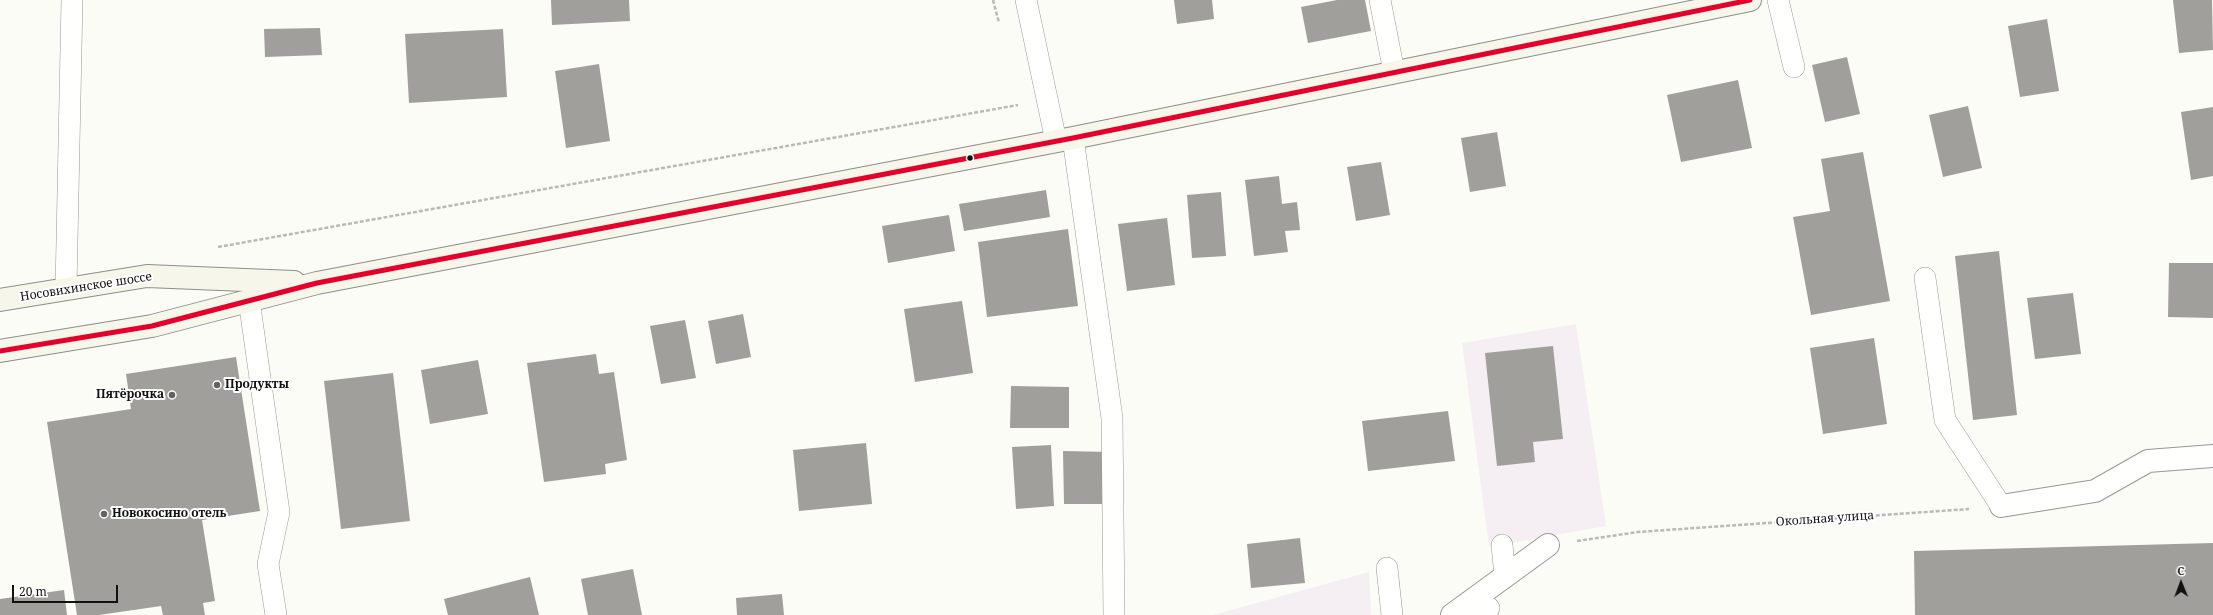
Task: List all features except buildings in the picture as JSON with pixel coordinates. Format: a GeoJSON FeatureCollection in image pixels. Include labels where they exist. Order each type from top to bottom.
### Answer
{"type":"FeatureCollection","features":[{"type":"Feature","properties":{"kind":"main road","name":"Носовихинское шоссе"},"geometry":{"type":"LineString","coordinates":[[0,351],[152,326],[317,283],[1064,139],[1750,0]]}},
{"type":"Feature","properties":{"kind":"main road","name":"Носовихинское шоссе"},"geometry":{"type":"LineString","coordinates":[[0,300],[147,276],[317,283]]}},
{"type":"Feature","properties":{"kind":"street"},"geometry":{"type":"LineString","coordinates":[[2001,506],[2095,491],[2148,461],[2213,456]]}},
{"type":"Feature","properties":{"kind":"street"},"geometry":{"type":"LineString","coordinates":[[1454,614],[1548,545]]}},
{"type":"Feature","properties":{"kind":"lane"},"geometry":{"type":"LineString","coordinates":[[66,289],[72,0]]}},
{"type":"Feature","properties":{"kind":"lane"},"geometry":{"type":"LineString","coordinates":[[1026,0],[1047,100],[1064,139],[1112,418],[1114,615]]}},
{"type":"Feature","properties":{"kind":"lane"},"geometry":{"type":"LineString","coordinates":[[1380,0],[1394,72]]}},
{"type":"Feature","properties":{"kind":"lane"},"geometry":{"type":"LineString","coordinates":[[1778,0],[1794,67]]}},
{"type":"Feature","properties":{"kind":"lane"},"geometry":{"type":"LineString","coordinates":[[1925,278],[1945,420],[2001,506]]}},
{"type":"Feature","properties":{"kind":"lane"},"geometry":{"type":"LineString","coordinates":[[249,300],[279,512],[268,564],[276,615]]}},
{"type":"Feature","properties":{"kind":"lane"},"geometry":{"type":"LineString","coordinates":[[1502,544],[1505,576]]}},
{"type":"Feature","properties":{"kind":"lane"},"geometry":{"type":"LineString","coordinates":[[1387,568],[1392,615]]}},
{"type":"Feature","properties":{"kind":"lane"},"geometry":{"type":"LineString","coordinates":[[1454,614],[1489,608]]}},
{"type":"Feature","properties":{"kind":"path"},"geometry":{"type":"LineString","coordinates":[[212,248],[1047,100]]}},
{"type":"Feature","properties":{"kind":"path","name":"Окольная улица"},"geometry":{"type":"LineString","coordinates":[[1548,545],[1638,532],[2001,506]]}},
{"type":"Feature","properties":{"kind":"shaded area"},"geometry":{"type":"Polygon","coordinates":[[[1576,324],[1606,526],[1489,547],[1462,343],[1576,324]]]}},
{"type":"Feature","properties":{"kind":"shaded area"},"geometry":{"type":"Polygon","coordinates":[[[1369,572],[1371,615],[1213,615],[1369,572]]]}},
{"type":"Feature","properties":{"kind":"transit line"},"geometry":{"type":"LineString","coordinates":[[0,351],[152,326],[317,283],[1073,138],[1750,0]]}},
{"type":"Feature","properties":{"kind":"place","name":"Продукты"},"geometry":{"type":"Point","coordinates":[217,385]}},
{"type":"Feature","properties":{"kind":"place","name":"Пятёрочка"},"geometry":{"type":"Point","coordinates":[172,395]}},
{"type":"Feature","properties":{"kind":"place","name":"Новокосино отель"},"geometry":{"type":"Point","coordinates":[104,514]}}]}
